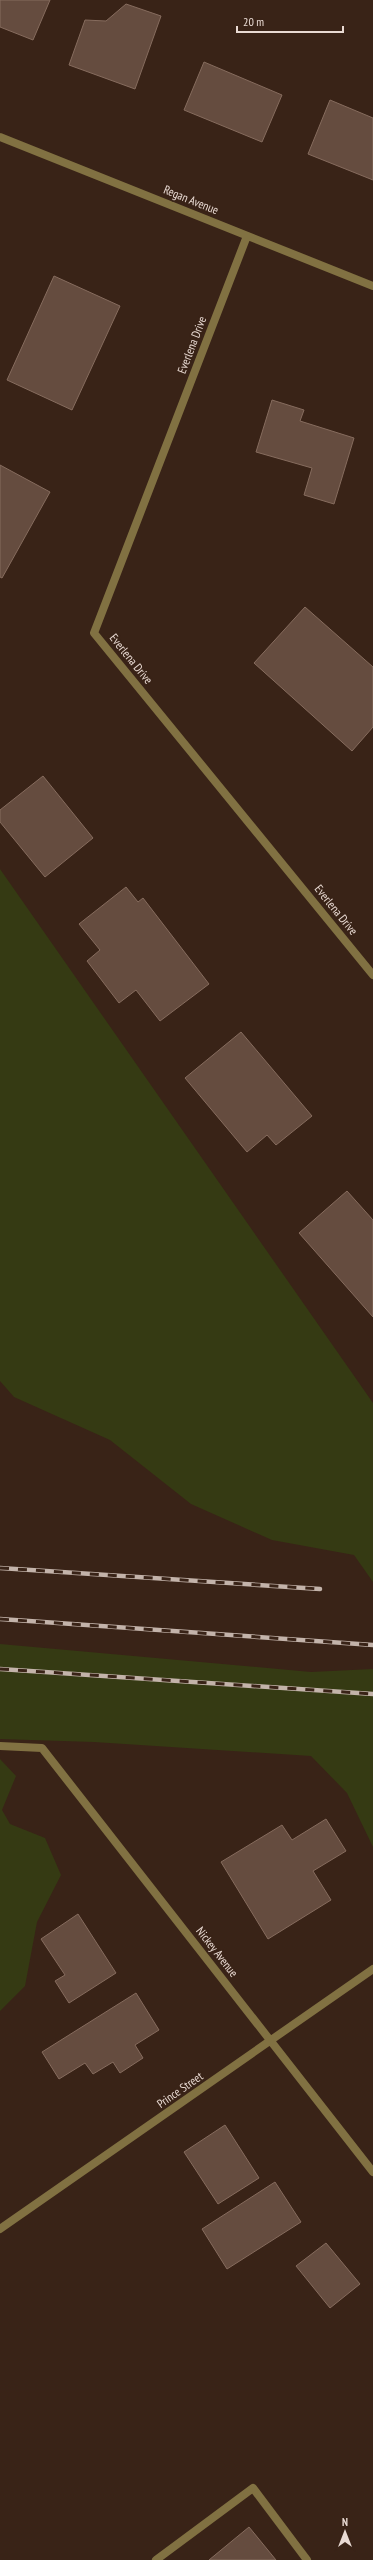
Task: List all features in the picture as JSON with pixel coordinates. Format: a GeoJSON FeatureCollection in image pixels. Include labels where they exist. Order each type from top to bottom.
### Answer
{"type":"FeatureCollection","features":[{"type":"Feature","properties":{"kind":"street","name":"Regan Avenue"},"geometry":{"type":"LineString","coordinates":[[0,137],[373,286]]}},
{"type":"Feature","properties":{"kind":"street","name":"Everlena Drive"},"geometry":{"type":"LineString","coordinates":[[247,236],[94,633],[373,975]]}},
{"type":"Feature","properties":{"kind":"street","name":"Nickey Avenue"},"geometry":{"type":"LineString","coordinates":[[0,1746],[42,1748],[373,2172]]}},
{"type":"Feature","properties":{"kind":"street","name":"Prince Street"},"geometry":{"type":"LineString","coordinates":[[0,2229],[272,2041],[373,1969]]}},
{"type":"Feature","properties":{"kind":"street"},"geometry":{"type":"LineString","coordinates":[[156,2560],[253,2488],[307,2560]]}},
{"type":"Feature","properties":{"kind":"green space"},"geometry":{"type":"Polygon","coordinates":[[[0,869],[373,1403],[373,1582],[354,1555],[272,1540],[191,1504],[110,1440],[14,1397],[0,1381],[0,869]]]}},
{"type":"Feature","properties":{"kind":"green space"},"geometry":{"type":"Polygon","coordinates":[[[0,1644],[311,1672],[373,1669],[373,1847],[347,1793],[311,1756],[94,1742],[0,1739],[0,1644]]]}},
{"type":"Feature","properties":{"kind":"green space"},"geometry":{"type":"Polygon","coordinates":[[[0,1759],[16,1776],[2,1810],[10,1824],[45,1838],[61,1875],[37,1922],[25,1986],[0,2011],[0,1759]]]}},
{"type":"Feature","properties":{"kind":"building"},"geometry":{"type":"Polygon","coordinates":[[[0,0],[50,0],[33,40],[0,27],[0,0]]]}},
{"type":"Feature","properties":{"kind":"building"},"geometry":{"type":"Polygon","coordinates":[[[126,4],[161,16],[135,89],[69,65],[85,20],[106,21],[126,4]]]}},
{"type":"Feature","properties":{"kind":"building"},"geometry":{"type":"Polygon","coordinates":[[[204,62],[282,95],[262,142],[184,110],[204,62]]]}},
{"type":"Feature","properties":{"kind":"building"},"geometry":{"type":"Polygon","coordinates":[[[330,100],[373,118],[373,180],[308,154],[330,100]]]}},
{"type":"Feature","properties":{"kind":"building"},"geometry":{"type":"Polygon","coordinates":[[[54,276],[120,306],[72,410],[7,380],[54,276]]]}},
{"type":"Feature","properties":{"kind":"building"},"geometry":{"type":"Polygon","coordinates":[[[272,400],[304,410],[300,421],[354,438],[334,504],[304,495],[312,468],[256,452],[272,400]]]}},
{"type":"Feature","properties":{"kind":"building"},"geometry":{"type":"Polygon","coordinates":[[[0,465],[50,492],[2,578],[0,577],[0,465]]]}},
{"type":"Feature","properties":{"kind":"building"},"geometry":{"type":"Polygon","coordinates":[[[305,607],[373,667],[373,727],[352,751],[254,663],[305,607]]]}},
{"type":"Feature","properties":{"kind":"building"},"geometry":{"type":"Polygon","coordinates":[[[43,776],[93,838],[45,877],[0,822],[0,810],[43,776]]]}},
{"type":"Feature","properties":{"kind":"building"},"geometry":{"type":"Polygon","coordinates":[[[126,887],[138,902],[143,898],[209,984],[160,1021],[136,990],[119,1003],[87,961],[100,950],[79,924],[126,887]]]}},
{"type":"Feature","properties":{"kind":"building"},"geometry":{"type":"Polygon","coordinates":[[[241,1032],[312,1116],[276,1145],[267,1135],[247,1152],[185,1078],[241,1032]]]}},
{"type":"Feature","properties":{"kind":"building"},"geometry":{"type":"Polygon","coordinates":[[[347,1191],[373,1220],[373,1317],[299,1233],[347,1191]]]}},
{"type":"Feature","properties":{"kind":"building"},"geometry":{"type":"Polygon","coordinates":[[[326,1819],[346,1851],[313,1871],[331,1900],[268,1939],[221,1862],[282,1825],[292,1840],[326,1819]]]}},
{"type":"Feature","properties":{"kind":"building"},"geometry":{"type":"Polygon","coordinates":[[[78,1914],[116,1973],[69,2003],[55,1981],[65,1975],[41,1939],[78,1914]]]}},
{"type":"Feature","properties":{"kind":"building"},"geometry":{"type":"Polygon","coordinates":[[[136,1993],[159,2030],[135,2045],[143,2058],[120,2073],[113,2062],[93,2074],[85,2063],[59,2079],[42,2052],[136,1993]]]}},
{"type":"Feature","properties":{"kind":"building"},"geometry":{"type":"Polygon","coordinates":[[[225,2125],[259,2178],[218,2204],[184,2152],[225,2125]]]}},
{"type":"Feature","properties":{"kind":"building"},"geometry":{"type":"Polygon","coordinates":[[[275,2182],[301,2222],[227,2269],[202,2229],[275,2182]]]}},
{"type":"Feature","properties":{"kind":"building"},"geometry":{"type":"Polygon","coordinates":[[[326,2243],[360,2284],[330,2308],[296,2266],[326,2243]]]}},
{"type":"Feature","properties":{"kind":"building"},"geometry":{"type":"Polygon","coordinates":[[[249,2527],[276,2560],[209,2560],[249,2527]]]}},
{"type":"Feature","properties":{"kind":"railway"},"geometry":{"type":"LineString","coordinates":[[0,1568],[320,1589]]}},
{"type":"Feature","properties":{"kind":"railway"},"geometry":{"type":"LineString","coordinates":[[0,1619],[373,1645]]}},
{"type":"Feature","properties":{"kind":"railway"},"geometry":{"type":"LineString","coordinates":[[0,1669],[373,1694]]}}]}
